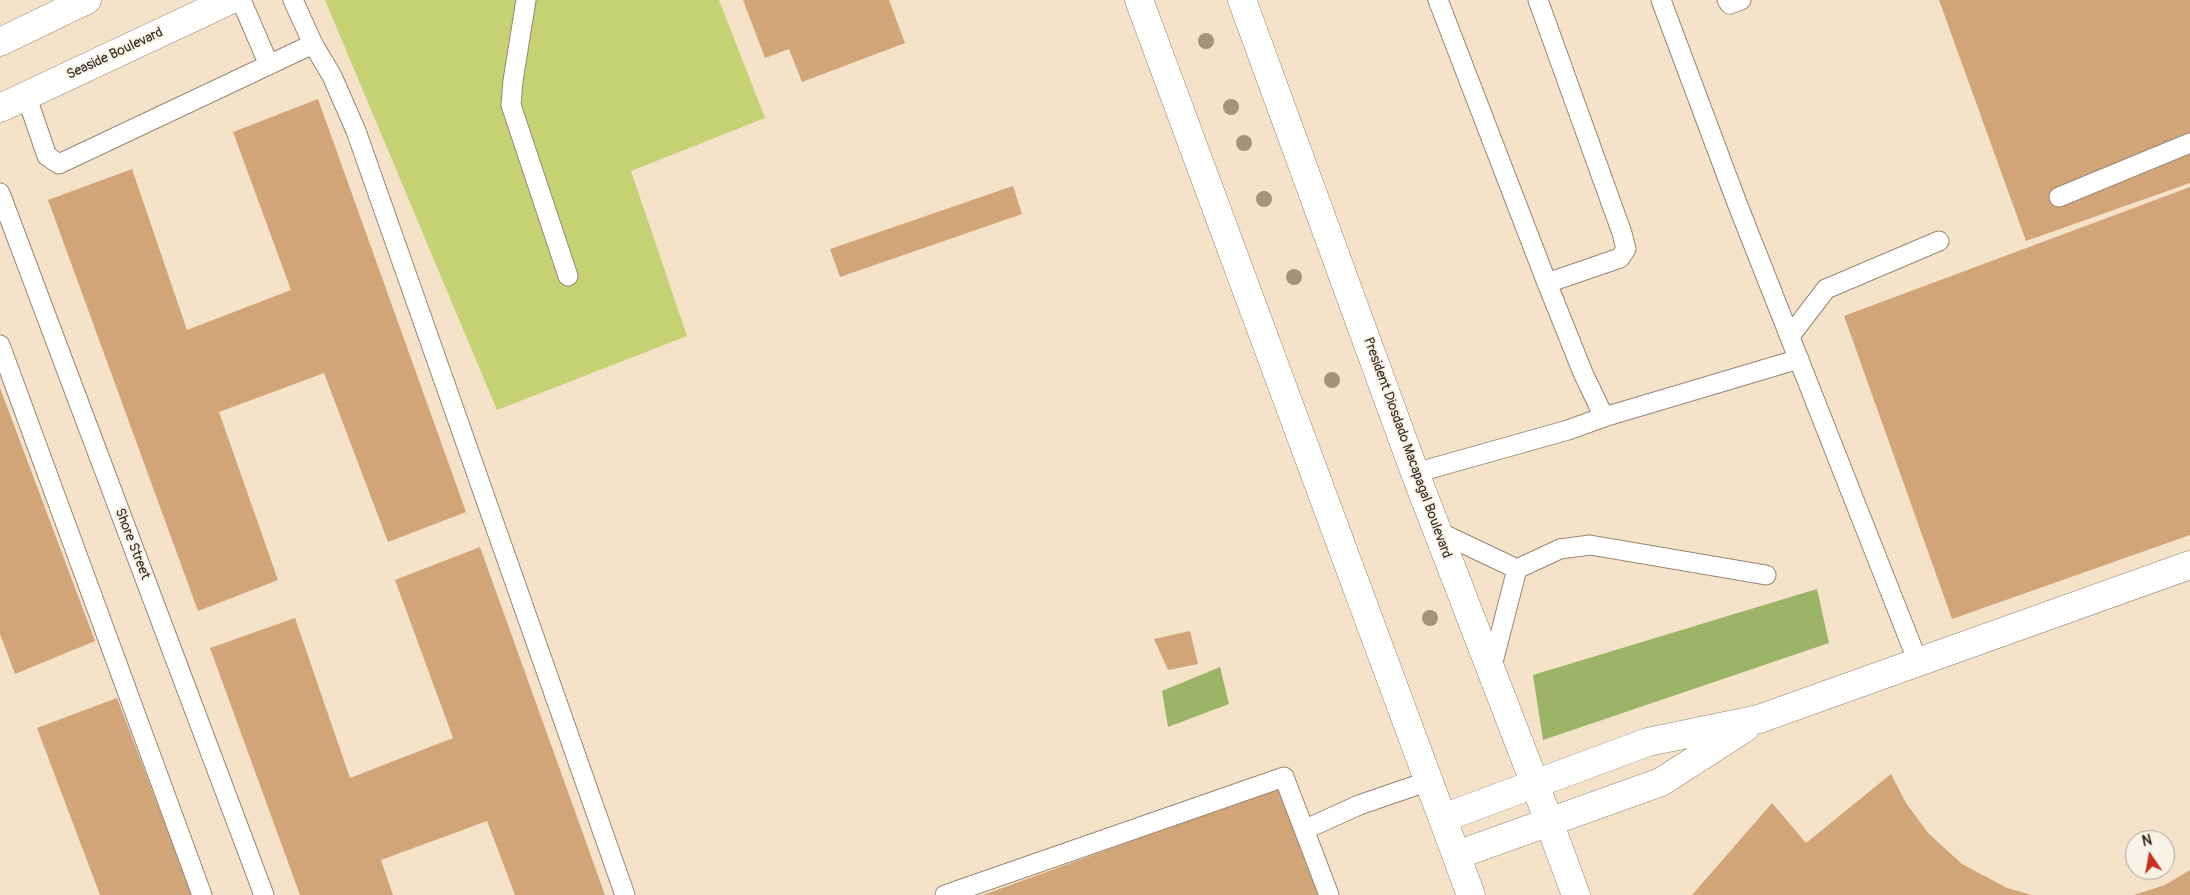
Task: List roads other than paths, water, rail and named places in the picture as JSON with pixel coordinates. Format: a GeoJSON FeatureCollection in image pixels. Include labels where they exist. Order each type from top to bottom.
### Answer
{"type":"FeatureCollection","features":[{"type":"Feature","properties":{"kind":"main road"},"geometry":{"type":"LineString","coordinates":[[0,42],[87,0]]}},
{"type":"Feature","properties":{"kind":"main road","name":"Seaside Boulevard"},"geometry":{"type":"LineString","coordinates":[[0,108],[230,0]]}},
{"type":"Feature","properties":{"kind":"main road"},"geometry":{"type":"LineString","coordinates":[[1139,0],[1471,895]]}},
{"type":"Feature","properties":{"kind":"main road","name":"President Diosdado Macapagal Boulevard"},"geometry":{"type":"LineString","coordinates":[[1242,0],[1415,473],[1576,895]]}},
{"type":"Feature","properties":{"kind":"main road"},"geometry":{"type":"LineString","coordinates":[[1443,818],[1648,742],[1759,719],[2190,565]]}},
{"type":"Feature","properties":{"kind":"main road"},"geometry":{"type":"LineString","coordinates":[[1457,855],[1661,782],[1759,719]]}},
{"type":"Feature","properties":{"kind":"lane"},"geometry":{"type":"LineString","coordinates":[[240,0],[270,65]]}},
{"type":"Feature","properties":{"kind":"lane"},"geometry":{"type":"LineString","coordinates":[[293,0],[313,44],[332,76],[356,131],[625,895]]}},
{"type":"Feature","properties":{"kind":"lane"},"geometry":{"type":"LineString","coordinates":[[526,0],[511,105],[568,276]]}},
{"type":"Feature","properties":{"kind":"lane"},"geometry":{"type":"LineString","coordinates":[[1438,0],[1547,283],[1583,373],[1604,417]]}},
{"type":"Feature","properties":{"kind":"lane"},"geometry":{"type":"LineString","coordinates":[[1538,0],[1622,233],[1626,249],[1620,258],[1547,283]]}},
{"type":"Feature","properties":{"kind":"lane"},"geometry":{"type":"LineString","coordinates":[[1661,0],[1733,193],[1918,662]]}},
{"type":"Feature","properties":{"kind":"lane"},"geometry":{"type":"LineString","coordinates":[[1727,0],[1730,4],[1741,0]]}},
{"type":"Feature","properties":{"kind":"lane"},"geometry":{"type":"LineString","coordinates":[[26,95],[47,156],[59,164],[313,44]]}},
{"type":"Feature","properties":{"kind":"lane"},"geometry":{"type":"LineString","coordinates":[[2059,197],[2190,143]]}},
{"type":"Feature","properties":{"kind":"lane","name":"Shore Street"},"geometry":{"type":"LineString","coordinates":[[0,193],[264,895]]}},
{"type":"Feature","properties":{"kind":"lane"},"geometry":{"type":"LineString","coordinates":[[1790,336],[1826,289],[1939,241]]}},
{"type":"Feature","properties":{"kind":"lane"},"geometry":{"type":"LineString","coordinates":[[0,345],[202,895]]}},
{"type":"Feature","properties":{"kind":"lane"},"geometry":{"type":"LineString","coordinates":[[1415,473],[1568,430],[1604,417],[1799,359]]}},
{"type":"Feature","properties":{"kind":"lane"},"geometry":{"type":"LineString","coordinates":[[1437,530],[1516,569]]}},
{"type":"Feature","properties":{"kind":"lane"},"geometry":{"type":"LineString","coordinates":[[1516,569],[1560,549],[1590,545],[1766,575]]}},
{"type":"Feature","properties":{"kind":"lane"},"geometry":{"type":"LineString","coordinates":[[1491,670],[1516,569]]}},
{"type":"Feature","properties":{"kind":"lane"},"geometry":{"type":"LineString","coordinates":[[945,895],[1284,777],[1329,895]]}},
{"type":"Feature","properties":{"kind":"lane"},"geometry":{"type":"LineString","coordinates":[[1304,830],[1359,805],[1429,781]]}}]}
